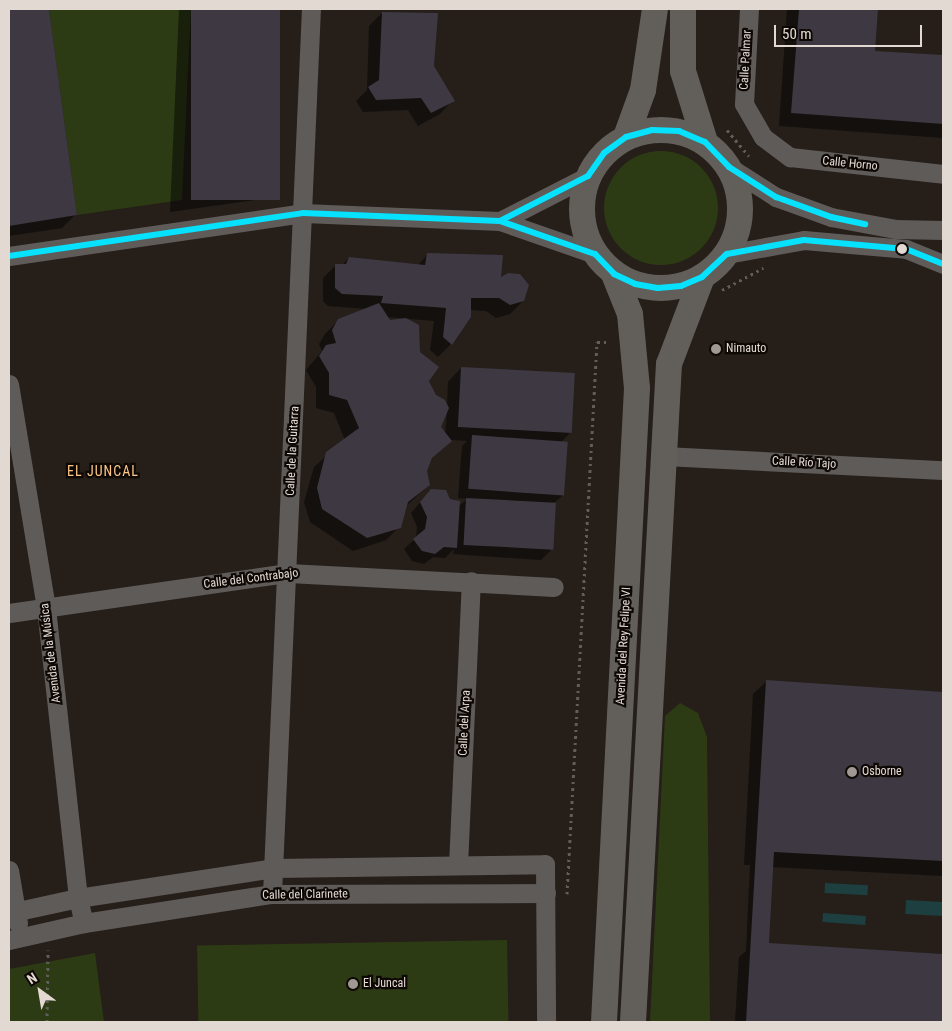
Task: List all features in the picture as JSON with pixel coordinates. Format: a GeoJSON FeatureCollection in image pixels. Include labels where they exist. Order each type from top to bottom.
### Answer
{"type":"FeatureCollection","features":[{"type":"Feature","properties":{"kind":"main road"},"geometry":{"type":"LineString","coordinates":[[626,137],[642,90],[654,9]]}},
{"type":"Feature","properties":{"kind":"main road"},"geometry":{"type":"LineString","coordinates":[[683,9],[682,71],[704,142]]}},
{"type":"Feature","properties":{"kind":"main road"},"geometry":{"type":"LineString","coordinates":[[652,130],[680,131],[704,142],[729,167],[738,188],[740,211],[737,233],[727,254],[702,277],[681,286],[658,288],[635,284],[614,274],[595,254],[584,229],[581,202],[588,176],[604,153],[626,137],[652,130]]}},
{"type":"Feature","properties":{"kind":"main road","name":"Avenida del Rey Felipe VI"},"geometry":{"type":"LineString","coordinates":[[604,1022],[638,388],[630,314],[614,274]]}},
{"type":"Feature","properties":{"kind":"main road"},"geometry":{"type":"LineString","coordinates":[[633,1022],[669,364],[702,277]]}},
{"type":"Feature","properties":{"kind":"street","name":"Calle de la Guitarra"},"geometry":{"type":"LineString","coordinates":[[272,894],[312,9]]}},
{"type":"Feature","properties":{"kind":"street","name":"Calle Palmar"},"geometry":{"type":"LineString","coordinates":[[749,9],[744,104],[763,137]]}},
{"type":"Feature","properties":{"kind":"street","name":"Calle Horno"},"geometry":{"type":"LineString","coordinates":[[763,137],[790,157],[943,174]]}},
{"type":"Feature","properties":{"kind":"street"},"geometry":{"type":"LineString","coordinates":[[729,167],[776,197],[830,217],[894,229],[943,230]]}},
{"type":"Feature","properties":{"kind":"street"},"geometry":{"type":"LineString","coordinates":[[500,221],[588,176]]}},
{"type":"Feature","properties":{"kind":"street"},"geometry":{"type":"LineString","coordinates":[[10,255],[303,213],[500,221],[595,254]]}},
{"type":"Feature","properties":{"kind":"street"},"geometry":{"type":"LineString","coordinates":[[727,254],[804,240],[906,249],[943,264]]}},
{"type":"Feature","properties":{"kind":"street","name":"Avenida de la Música"},"geometry":{"type":"LineString","coordinates":[[9,384],[46,608],[78,898],[84,923]]}},
{"type":"Feature","properties":{"kind":"street","name":"Calle Río Tajo"},"geometry":{"type":"LineString","coordinates":[[664,456],[943,470]]}},
{"type":"Feature","properties":{"kind":"street","name":"Calle del Contrabajo"},"geometry":{"type":"LineString","coordinates":[[9,613],[288,572],[554,587]]}},
{"type":"Feature","properties":{"kind":"street","name":"Calle del Arpa"},"geometry":{"type":"LineString","coordinates":[[458,865],[471,581]]}},
{"type":"Feature","properties":{"kind":"street"},"geometry":{"type":"LineString","coordinates":[[12,912],[78,898],[274,868],[545,864],[546,1022]]}},
{"type":"Feature","properties":{"kind":"street"},"geometry":{"type":"LineString","coordinates":[[9,870],[15,938]]}},
{"type":"Feature","properties":{"kind":"street","name":"Calle del Clarinete"},"geometry":{"type":"LineString","coordinates":[[15,938],[84,923],[272,894],[546,894]]}},
{"type":"Feature","properties":{"kind":"path"},"geometry":{"type":"LineString","coordinates":[[47,1022],[48,931]]}},
{"type":"Feature","properties":{"kind":"green space"},"geometry":{"type":"Polygon","coordinates":[[[49,9],[191,9],[182,200],[77,215],[49,9]]]}},
{"type":"Feature","properties":{"kind":"green space"},"geometry":{"type":"Polygon","coordinates":[[[661,151],[683,155],[701,168],[714,186],[718,208],[714,230],[701,248],[683,261],[661,265],[639,261],[621,248],[608,230],[604,208],[608,186],[621,168],[639,155],[661,151]]]}},
{"type":"Feature","properties":{"kind":"green space"},"geometry":{"type":"Polygon","coordinates":[[[680,703],[698,713],[707,737],[710,1022],[650,1022],[665,716],[680,703]]]}},
{"type":"Feature","properties":{"kind":"green space","name":"El Juncal"},"geometry":{"type":"Polygon","coordinates":[[[507,940],[508,1022],[198,1022],[197,945],[507,940]]]}},
{"type":"Feature","properties":{"kind":"green space"},"geometry":{"type":"Polygon","coordinates":[[[95,953],[104,1022],[9,1022],[9,969],[95,953]]]}},
{"type":"Feature","properties":{"kind":"water"},"geometry":{"type":"Polygon","coordinates":[[[825,883],[868,885],[867,895],[824,893],[825,883]]]}},
{"type":"Feature","properties":{"kind":"water"},"geometry":{"type":"Polygon","coordinates":[[[906,900],[943,902],[942,916],[905,914],[906,900]]]}},
{"type":"Feature","properties":{"kind":"water"},"geometry":{"type":"Polygon","coordinates":[[[823,913],[866,916],[865,925],[822,922],[823,913]]]}},
{"type":"Feature","properties":{"kind":"building"},"geometry":{"type":"Polygon","coordinates":[[[9,9],[49,9],[77,215],[9,226],[9,9]]]}},
{"type":"Feature","properties":{"kind":"building"},"geometry":{"type":"Polygon","coordinates":[[[191,9],[280,9],[280,200],[191,200],[191,9]]]}},
{"type":"Feature","properties":{"kind":"building"},"geometry":{"type":"Polygon","coordinates":[[[799,9],[878,9],[875,51],[943,55],[943,124],[791,113],[799,9]]]}},
{"type":"Feature","properties":{"kind":"building"},"geometry":{"type":"Polygon","coordinates":[[[382,12],[438,13],[434,66],[455,101],[431,113],[421,98],[376,100],[368,87],[379,80],[382,12]]]}},
{"type":"Feature","properties":{"kind":"building"},"geometry":{"type":"Polygon","coordinates":[[[427,253],[503,255],[501,277],[508,273],[520,274],[529,285],[524,301],[510,305],[499,298],[471,298],[471,317],[452,345],[443,337],[446,308],[381,303],[383,296],[342,294],[335,288],[335,264],[346,264],[349,257],[425,265],[427,253]]]}},
{"type":"Feature","properties":{"kind":"building"},"geometry":{"type":"Polygon","coordinates":[[[379,303],[390,320],[406,318],[419,325],[420,352],[439,367],[429,381],[436,395],[445,400],[449,408],[441,427],[452,441],[432,458],[427,471],[430,485],[408,502],[401,528],[367,538],[322,509],[317,488],[326,452],[359,428],[347,400],[329,395],[329,373],[319,356],[326,345],[336,343],[332,330],[338,319],[379,303]]]}},
{"type":"Feature","properties":{"kind":"building"},"geometry":{"type":"Polygon","coordinates":[[[461,367],[575,373],[572,433],[458,427],[461,367]]]}},
{"type":"Feature","properties":{"kind":"building"},"geometry":{"type":"Polygon","coordinates":[[[472,435],[568,442],[564,496],[468,489],[472,435]]]}},
{"type":"Feature","properties":{"kind":"building"},"geometry":{"type":"Polygon","coordinates":[[[431,489],[446,490],[450,499],[460,501],[457,548],[444,547],[435,554],[422,551],[413,539],[425,529],[427,517],[420,502],[431,489]]]}},
{"type":"Feature","properties":{"kind":"building"},"geometry":{"type":"Polygon","coordinates":[[[466,498],[556,503],[553,550],[464,545],[466,498]]]}},
{"type":"Feature","properties":{"kind":"building","name":"Osborne"},"geometry":{"type":"Polygon","coordinates":[[[766,680],[943,692],[943,861],[774,852],[769,943],[943,954],[943,1022],[746,1022],[766,680]]]}},
{"type":"Feature","properties":{"kind":"transit line"},"geometry":{"type":"LineString","coordinates":[[500,221],[588,176],[604,153],[626,137],[652,130],[679,131],[705,142],[729,167],[776,197],[831,217],[865,224]]}},
{"type":"Feature","properties":{"kind":"transit line"},"geometry":{"type":"LineString","coordinates":[[9,256],[303,213],[500,221],[595,254],[614,274],[635,284],[658,288],[681,286],[702,277],[727,254],[804,240],[906,249],[943,264]]}},
{"type":"Feature","properties":{"kind":"place","name":"Nimauto"},"geometry":{"type":"Point","coordinates":[716,349]}},
{"type":"Feature","properties":{"kind":"place","name":"Osborne"},"geometry":{"type":"Point","coordinates":[852,772]}},
{"type":"Feature","properties":{"kind":"place","name":"El Juncal"},"geometry":{"type":"Point","coordinates":[353,984]}},
{"type":"Feature","properties":{"kind":"district","name":"EL JUNCAL"},"geometry":{"type":"Point","coordinates":[103,471]}}]}
